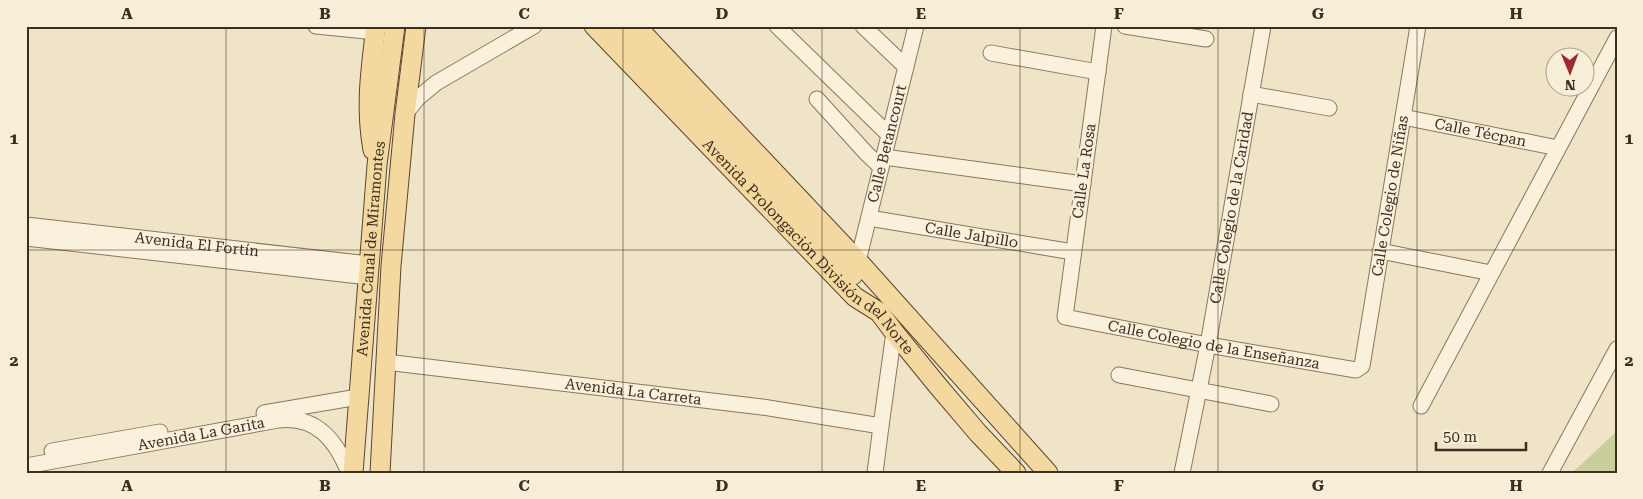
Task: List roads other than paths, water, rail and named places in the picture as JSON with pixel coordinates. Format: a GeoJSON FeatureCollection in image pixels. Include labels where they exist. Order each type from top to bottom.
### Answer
{"type":"FeatureCollection","features":[{"type":"Feature","properties":{"kind":"main road","name":"Avenida Canal de Miramontes"},"geometry":{"type":"LineString","coordinates":[[351,473],[377,166],[395,26]]}},
{"type":"Feature","properties":{"kind":"main road","name":"Avenida Canal de Miramontes"},"geometry":{"type":"LineString","coordinates":[[380,473],[391,266],[405,114],[416,26]]}},
{"type":"Feature","properties":{"kind":"main road","name":"Avenida Prolongación División del Norte"},"geometry":{"type":"LineString","coordinates":[[594,26],[855,297],[878,312],[983,438],[1016,473]]}},
{"type":"Feature","properties":{"kind":"main road"},"geometry":{"type":"LineString","coordinates":[[616,26],[866,288],[878,312]]}},
{"type":"Feature","properties":{"kind":"main road","name":"Avenida Prolongación División del Norte"},"geometry":{"type":"LineString","coordinates":[[636,26],[858,261],[1048,473]]}},
{"type":"Feature","properties":{"kind":"main road"},"geometry":{"type":"LineString","coordinates":[[376,29],[368,103],[370,133],[377,166]]}},
{"type":"Feature","properties":{"kind":"main road"},"geometry":{"type":"LineString","coordinates":[[983,438],[998,423],[1004,424]]}},
{"type":"Feature","properties":{"kind":"street"},"geometry":{"type":"LineString","coordinates":[[316,26],[376,29]]}},
{"type":"Feature","properties":{"kind":"street"},"geometry":{"type":"LineString","coordinates":[[405,114],[418,98],[436,83],[534,26]]}},
{"type":"Feature","properties":{"kind":"street"},"geometry":{"type":"LineString","coordinates":[[777,26],[890,134]]}},
{"type":"Feature","properties":{"kind":"street"},"geometry":{"type":"LineString","coordinates":[[863,26],[906,67]]}},
{"type":"Feature","properties":{"kind":"street","name":"Calle Betancourt"},"geometry":{"type":"LineString","coordinates":[[858,261],[916,26]]}},
{"type":"Feature","properties":{"kind":"street","name":"Calle La Rosa"},"geometry":{"type":"LineString","coordinates":[[1064,317],[1104,26]]}},
{"type":"Feature","properties":{"kind":"street"},"geometry":{"type":"LineString","coordinates":[[1125,26],[1206,39]]}},
{"type":"Feature","properties":{"kind":"street","name":"Calle Colegio de la Caridad"},"geometry":{"type":"LineString","coordinates":[[1182,473],[1208,345],[1263,26]]}},
{"type":"Feature","properties":{"kind":"street","name":"Calle Colegio de Niñas"},"geometry":{"type":"LineString","coordinates":[[1362,366],[1418,26]]}},
{"type":"Feature","properties":{"kind":"street"},"geometry":{"type":"LineString","coordinates":[[1421,406],[1617,38]]}},
{"type":"Feature","properties":{"kind":"street"},"geometry":{"type":"LineString","coordinates":[[991,53],[1098,72]]}},
{"type":"Feature","properties":{"kind":"street"},"geometry":{"type":"LineString","coordinates":[[1251,94],[1329,108]]}},
{"type":"Feature","properties":{"kind":"street"},"geometry":{"type":"LineString","coordinates":[[817,99],[867,154],[883,162],[1083,184]]}},
{"type":"Feature","properties":{"kind":"street","name":"Calle Técpan"},"geometry":{"type":"LineString","coordinates":[[1403,116],[1558,148]]}},
{"type":"Feature","properties":{"kind":"street","name":"Calle Jalpillo"},"geometry":{"type":"LineString","coordinates":[[868,218],[1073,252]]}},
{"type":"Feature","properties":{"kind":"street","name":"Avenida El Fortín"},"geometry":{"type":"LineString","coordinates":[[26,225],[368,271]]}},
{"type":"Feature","properties":{"kind":"street","name":"Avenida El Fortín"},"geometry":{"type":"LineString","coordinates":[[26,238],[368,271]]}},
{"type":"Feature","properties":{"kind":"street"},"geometry":{"type":"LineString","coordinates":[[1380,251],[1491,273]]}},
{"type":"Feature","properties":{"kind":"street","name":"Calle Colegio de la Enseñanza"},"geometry":{"type":"LineString","coordinates":[[1064,317],[1349,370],[1356,370],[1362,366]]}},
{"type":"Feature","properties":{"kind":"street"},"geometry":{"type":"LineString","coordinates":[[875,473],[894,332]]}},
{"type":"Feature","properties":{"kind":"street"},"geometry":{"type":"LineString","coordinates":[[1550,473],[1617,349]]}},
{"type":"Feature","properties":{"kind":"street","name":"Avenida La Carreta"},"geometry":{"type":"LineString","coordinates":[[386,362],[762,407],[881,426]]}},
{"type":"Feature","properties":{"kind":"street"},"geometry":{"type":"LineString","coordinates":[[1119,375],[1271,404]]}},
{"type":"Feature","properties":{"kind":"street","name":"Avenida La Garita"},"geometry":{"type":"LineString","coordinates":[[26,456],[280,409],[358,397]]}},
{"type":"Feature","properties":{"kind":"street","name":"Avenida La Garita"},"geometry":{"type":"LineString","coordinates":[[26,466],[278,420],[296,419],[313,425],[330,438],[351,473]]}}]}
